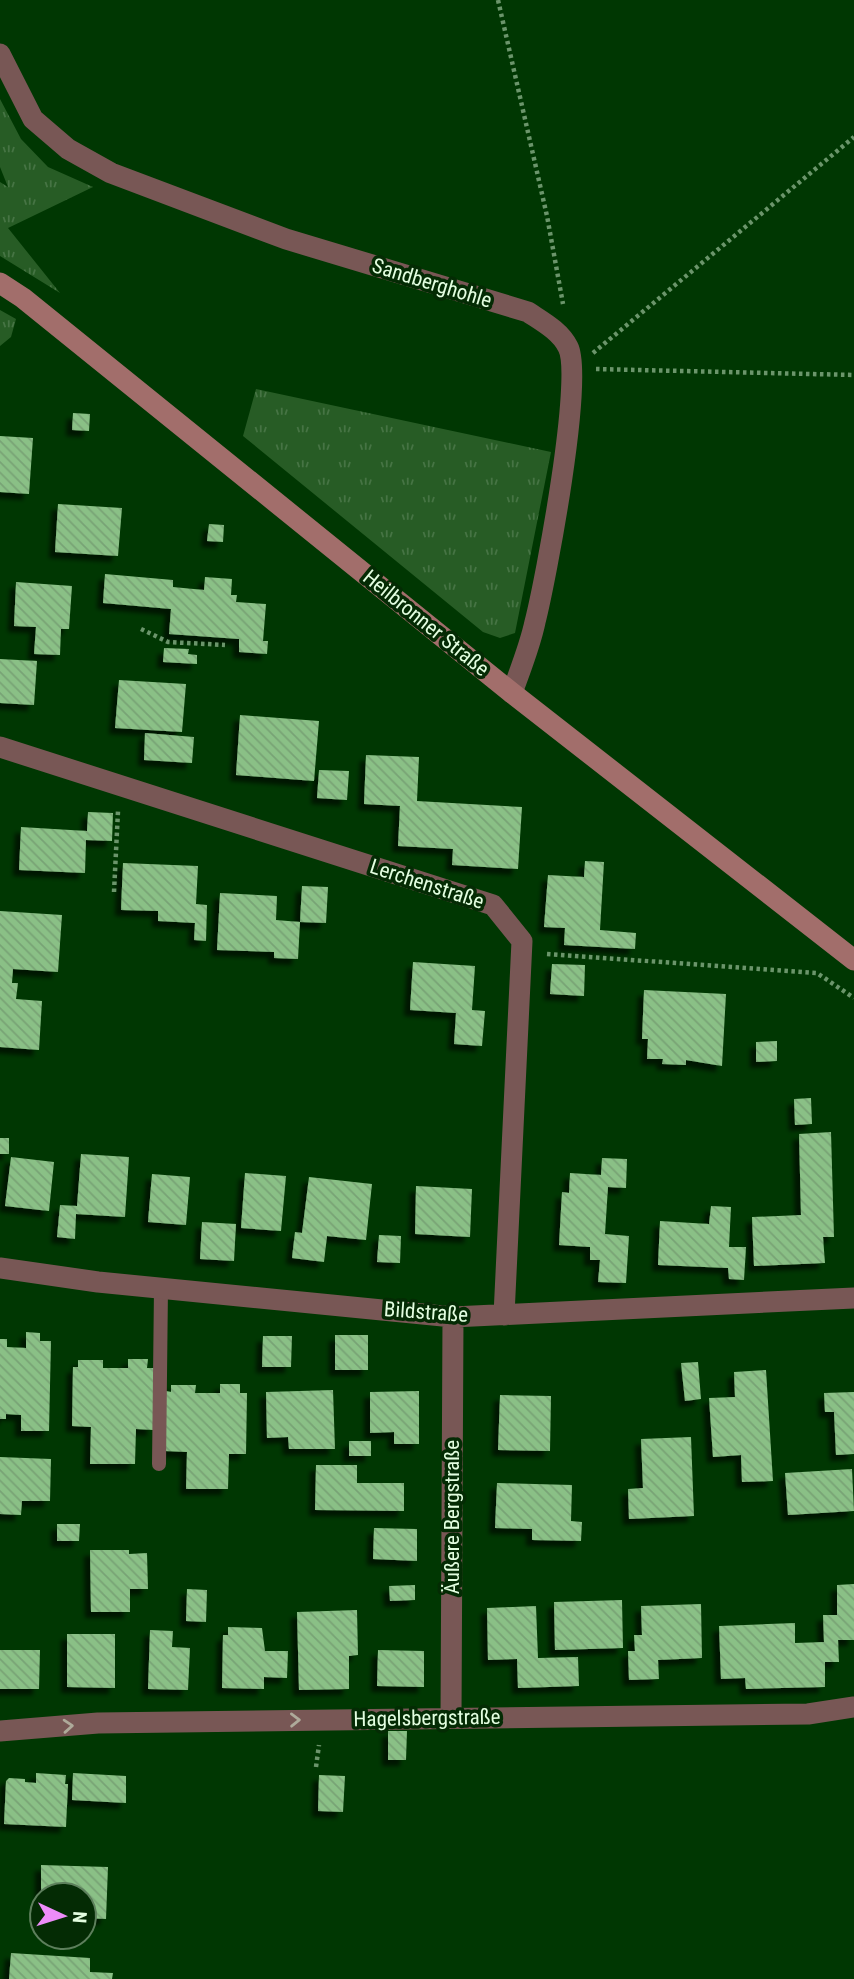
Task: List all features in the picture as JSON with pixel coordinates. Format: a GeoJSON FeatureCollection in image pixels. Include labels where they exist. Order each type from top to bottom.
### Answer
{"type":"FeatureCollection","features":[{"type":"Feature","properties":{"kind":"main road","name":"Heilbronner Straße"},"geometry":{"type":"LineString","coordinates":[[0,283],[23,298],[275,499],[512,693],[854,960]]}},
{"type":"Feature","properties":{"kind":"street","name":"Sandberghohle"},"geometry":{"type":"LineString","coordinates":[[0,54],[33,119],[68,149],[111,173],[286,239],[528,312],[554,329],[578,362]]}},
{"type":"Feature","properties":{"kind":"street"},"geometry":{"type":"LineString","coordinates":[[512,693],[535,622],[578,362]]}},
{"type":"Feature","properties":{"kind":"street","name":"Lerchenstraße"},"geometry":{"type":"LineString","coordinates":[[0,747],[493,905],[522,941],[504,1315]]}},
{"type":"Feature","properties":{"kind":"street","name":"Bildstraße"},"geometry":{"type":"LineString","coordinates":[[0,1268],[161,1288],[453,1317],[854,1298]]}},
{"type":"Feature","properties":{"kind":"street","name":"Äußere Bergstraße"},"geometry":{"type":"LineString","coordinates":[[451,1717],[453,1317]]}},
{"type":"Feature","properties":{"kind":"street","name":"Hagelsbergstraße"},"geometry":{"type":"LineString","coordinates":[[0,1731],[98,1723],[807,1714],[854,1707]]}},
{"type":"Feature","properties":{"kind":"lane"},"geometry":{"type":"LineString","coordinates":[[159,1464],[161,1288]]}},
{"type":"Feature","properties":{"kind":"path"},"geometry":{"type":"LineString","coordinates":[[498,0],[578,362]]}},
{"type":"Feature","properties":{"kind":"path"},"geometry":{"type":"LineString","coordinates":[[578,362],[854,137]]}},
{"type":"Feature","properties":{"kind":"path"},"geometry":{"type":"LineString","coordinates":[[578,362],[854,375]]}},
{"type":"Feature","properties":{"kind":"path"},"geometry":{"type":"LineString","coordinates":[[141,629],[168,642],[225,645]]}},
{"type":"Feature","properties":{"kind":"path"},"geometry":{"type":"LineString","coordinates":[[114,892],[119,786]]}},
{"type":"Feature","properties":{"kind":"path"},"geometry":{"type":"LineString","coordinates":[[522,952],[817,973],[854,998]]}},
{"type":"Feature","properties":{"kind":"green space"},"geometry":{"type":"Polygon","coordinates":[[[0,99],[21,139],[48,167],[93,187],[8,228],[60,293],[0,256],[0,182],[8,187],[0,167],[0,99]]]}},
{"type":"Feature","properties":{"kind":"green space"},"geometry":{"type":"Polygon","coordinates":[[[0,310],[16,319],[11,337],[0,346],[0,310]]]}},
{"type":"Feature","properties":{"kind":"green space"},"geometry":{"type":"Polygon","coordinates":[[[256,389],[551,452],[515,633],[500,638],[483,632],[243,436],[256,389]]]}},
{"type":"Feature","properties":{"kind":"building"},"geometry":{"type":"Polygon","coordinates":[[[73,413],[90,414],[89,431],[72,430],[73,413]]]}},
{"type":"Feature","properties":{"kind":"building"},"geometry":{"type":"Polygon","coordinates":[[[0,436],[33,438],[29,494],[0,492],[0,436]]]}},
{"type":"Feature","properties":{"kind":"building"},"geometry":{"type":"Polygon","coordinates":[[[58,504],[122,508],[118,556],[55,552],[58,504]]]}},
{"type":"Feature","properties":{"kind":"building"},"geometry":{"type":"Polygon","coordinates":[[[209,524],[224,525],[223,542],[207,541],[209,524]]]}},
{"type":"Feature","properties":{"kind":"building"},"geometry":{"type":"Polygon","coordinates":[[[105,574],[173,580],[173,587],[204,590],[205,577],[232,579],[231,595],[237,595],[236,602],[266,604],[263,641],[268,641],[267,654],[239,652],[239,639],[169,634],[171,609],[103,603],[105,574]]]}},
{"type":"Feature","properties":{"kind":"building"},"geometry":{"type":"Polygon","coordinates":[[[16,582],[72,586],[69,629],[61,629],[60,655],[34,654],[36,627],[14,626],[16,582]]]}},
{"type":"Feature","properties":{"kind":"building"},"geometry":{"type":"Polygon","coordinates":[[[164,648],[189,649],[188,654],[197,655],[197,664],[163,662],[164,648]]]}},
{"type":"Feature","properties":{"kind":"building"},"geometry":{"type":"Polygon","coordinates":[[[0,659],[37,661],[34,705],[0,703],[0,659]]]}},
{"type":"Feature","properties":{"kind":"building"},"geometry":{"type":"Polygon","coordinates":[[[119,680],[186,684],[182,732],[115,728],[119,680]]]}},
{"type":"Feature","properties":{"kind":"building"},"geometry":{"type":"Polygon","coordinates":[[[240,715],[319,721],[314,781],[236,775],[240,715]]]}},
{"type":"Feature","properties":{"kind":"building"},"geometry":{"type":"Polygon","coordinates":[[[145,733],[194,737],[192,763],[144,760],[145,733]]]}},
{"type":"Feature","properties":{"kind":"building"},"geometry":{"type":"Polygon","coordinates":[[[366,755],[419,757],[417,801],[522,807],[518,869],[452,865],[453,849],[398,846],[400,806],[364,804],[366,755]]]}},
{"type":"Feature","properties":{"kind":"building"},"geometry":{"type":"Polygon","coordinates":[[[319,770],[349,771],[347,800],[317,798],[319,770]]]}},
{"type":"Feature","properties":{"kind":"building"},"geometry":{"type":"Polygon","coordinates":[[[88,812],[113,813],[112,841],[86,840],[85,873],[19,870],[21,827],[87,831],[88,812]]]}},
{"type":"Feature","properties":{"kind":"building"},"geometry":{"type":"Polygon","coordinates":[[[585,861],[604,862],[600,930],[636,933],[635,949],[564,945],[565,928],[544,927],[548,875],[584,877],[585,861]]]}},
{"type":"Feature","properties":{"kind":"building"},"geometry":{"type":"Polygon","coordinates":[[[123,863],[198,866],[196,904],[207,905],[206,941],[194,940],[195,923],[158,921],[158,911],[121,910],[123,863]]]}},
{"type":"Feature","properties":{"kind":"building"},"geometry":{"type":"Polygon","coordinates":[[[302,886],[328,887],[326,923],[300,922],[302,886]]]}},
{"type":"Feature","properties":{"kind":"building"},"geometry":{"type":"Polygon","coordinates":[[[220,893],[277,896],[276,920],[300,922],[298,959],[274,958],[274,952],[217,950],[220,893]]]}},
{"type":"Feature","properties":{"kind":"building"},"geometry":{"type":"Polygon","coordinates":[[[0,911],[62,915],[58,972],[13,969],[12,983],[18,983],[16,999],[42,1001],[39,1050],[0,1047],[0,911]]]}},
{"type":"Feature","properties":{"kind":"building"},"geometry":{"type":"Polygon","coordinates":[[[413,962],[475,966],[472,1010],[485,1011],[482,1046],[454,1044],[456,1013],[410,1010],[413,962]]]}},
{"type":"Feature","properties":{"kind":"building"},"geometry":{"type":"Polygon","coordinates":[[[552,964],[585,965],[584,996],[550,994],[552,964]]]}},
{"type":"Feature","properties":{"kind":"building"},"geometry":{"type":"Polygon","coordinates":[[[644,990],[726,994],[722,1066],[686,1060],[686,1065],[662,1064],[663,1059],[647,1059],[648,1039],[642,1039],[644,990]]]}},
{"type":"Feature","properties":{"kind":"building"},"geometry":{"type":"Polygon","coordinates":[[[777,1041],[777,1061],[756,1062],[756,1042],[777,1041]]]}},
{"type":"Feature","properties":{"kind":"building"},"geometry":{"type":"Polygon","coordinates":[[[811,1098],[812,1124],[795,1125],[794,1099],[811,1098]]]}},
{"type":"Feature","properties":{"kind":"building"},"geometry":{"type":"Polygon","coordinates":[[[831,1132],[834,1237],[823,1237],[825,1263],[754,1266],[752,1217],[801,1215],[799,1134],[831,1132]]]}},
{"type":"Feature","properties":{"kind":"building"},"geometry":{"type":"Polygon","coordinates":[[[0,1138],[9,1138],[9,1154],[0,1154],[0,1138]]]}},
{"type":"Feature","properties":{"kind":"building"},"geometry":{"type":"Polygon","coordinates":[[[81,1154],[129,1157],[125,1217],[76,1214],[75,1239],[57,1237],[60,1205],[77,1206],[81,1154]]]}},
{"type":"Feature","properties":{"kind":"building"},"geometry":{"type":"Polygon","coordinates":[[[11,1157],[54,1162],[49,1211],[5,1206],[11,1157]]]}},
{"type":"Feature","properties":{"kind":"building"},"geometry":{"type":"Polygon","coordinates":[[[602,1158],[627,1159],[626,1188],[608,1187],[605,1234],[629,1236],[626,1283],[598,1282],[600,1260],[590,1260],[590,1247],[559,1245],[562,1192],[569,1193],[570,1173],[601,1175],[602,1158]]]}},
{"type":"Feature","properties":{"kind":"building"},"geometry":{"type":"Polygon","coordinates":[[[245,1173],[286,1176],[281,1231],[241,1228],[245,1173]]]}},
{"type":"Feature","properties":{"kind":"building"},"geometry":{"type":"Polygon","coordinates":[[[152,1174],[190,1177],[186,1225],[148,1222],[152,1174]]]}},
{"type":"Feature","properties":{"kind":"building"},"geometry":{"type":"Polygon","coordinates":[[[309,1177],[372,1184],[366,1240],[327,1236],[324,1262],[292,1258],[295,1232],[302,1233],[309,1177]]]}},
{"type":"Feature","properties":{"kind":"building"},"geometry":{"type":"Polygon","coordinates":[[[416,1186],[472,1189],[470,1237],[415,1234],[416,1186]]]}},
{"type":"Feature","properties":{"kind":"building"},"geometry":{"type":"Polygon","coordinates":[[[711,1206],[731,1207],[729,1247],[746,1247],[744,1280],[729,1279],[728,1268],[658,1265],[660,1221],[709,1224],[711,1206]]]}},
{"type":"Feature","properties":{"kind":"building"},"geometry":{"type":"Polygon","coordinates":[[[202,1222],[236,1224],[234,1261],[200,1259],[202,1222]]]}},
{"type":"Feature","properties":{"kind":"building"},"geometry":{"type":"Polygon","coordinates":[[[379,1235],[401,1236],[400,1263],[377,1262],[379,1235]]]}},
{"type":"Feature","properties":{"kind":"building"},"geometry":{"type":"Polygon","coordinates":[[[26,1332],[40,1333],[40,1341],[51,1341],[49,1431],[21,1431],[21,1415],[6,1414],[6,1419],[0,1419],[0,1339],[7,1339],[7,1347],[26,1348],[26,1332]]]}},
{"type":"Feature","properties":{"kind":"building"},"geometry":{"type":"Polygon","coordinates":[[[335,1335],[368,1335],[368,1370],[335,1370],[335,1335]]]}},
{"type":"Feature","properties":{"kind":"building"},"geometry":{"type":"Polygon","coordinates":[[[263,1336],[292,1336],[291,1367],[262,1367],[263,1336]]]}},
{"type":"Feature","properties":{"kind":"building"},"geometry":{"type":"Polygon","coordinates":[[[128,1359],[148,1359],[147,1368],[154,1368],[153,1430],[136,1429],[135,1464],[90,1464],[91,1427],[72,1426],[73,1367],[78,1367],[78,1360],[103,1360],[103,1368],[128,1368],[128,1359]]]}},
{"type":"Feature","properties":{"kind":"building"},"geometry":{"type":"Polygon","coordinates":[[[698,1362],[701,1399],[685,1401],[681,1363],[698,1362]]]}},
{"type":"Feature","properties":{"kind":"building"},"geometry":{"type":"Polygon","coordinates":[[[766,1370],[773,1481],[742,1482],[741,1455],[713,1457],[709,1398],[735,1397],[734,1372],[766,1370]]]}},
{"type":"Feature","properties":{"kind":"building"},"geometry":{"type":"Polygon","coordinates":[[[220,1384],[240,1384],[240,1393],[247,1393],[246,1454],[229,1454],[228,1489],[186,1489],[187,1452],[165,1451],[166,1391],[171,1392],[171,1385],[196,1385],[195,1393],[220,1393],[220,1384]]]}},
{"type":"Feature","properties":{"kind":"building"},"geometry":{"type":"Polygon","coordinates":[[[333,1390],[335,1449],[289,1449],[288,1437],[267,1438],[266,1392],[333,1390]]]}},
{"type":"Feature","properties":{"kind":"building"},"geometry":{"type":"Polygon","coordinates":[[[419,1391],[419,1444],[394,1444],[394,1432],[370,1433],[370,1392],[419,1391]]]}},
{"type":"Feature","properties":{"kind":"building"},"geometry":{"type":"Polygon","coordinates":[[[854,1392],[854,1454],[836,1455],[834,1412],[825,1412],[824,1393],[854,1392]]]}},
{"type":"Feature","properties":{"kind":"building"},"geometry":{"type":"Polygon","coordinates":[[[500,1395],[551,1396],[550,1451],[498,1450],[500,1395]]]}},
{"type":"Feature","properties":{"kind":"building"},"geometry":{"type":"Polygon","coordinates":[[[691,1437],[694,1516],[629,1519],[628,1489],[643,1488],[641,1439],[691,1437]]]}},
{"type":"Feature","properties":{"kind":"building"},"geometry":{"type":"Polygon","coordinates":[[[349,1441],[371,1441],[371,1456],[349,1456],[349,1441]]]}},
{"type":"Feature","properties":{"kind":"building"},"geometry":{"type":"Polygon","coordinates":[[[0,1457],[51,1459],[50,1501],[22,1501],[21,1515],[0,1514],[0,1457]]]}},
{"type":"Feature","properties":{"kind":"building"},"geometry":{"type":"Polygon","coordinates":[[[316,1465],[357,1465],[357,1483],[404,1483],[404,1511],[315,1510],[316,1465]]]}},
{"type":"Feature","properties":{"kind":"building"},"geometry":{"type":"Polygon","coordinates":[[[852,1469],[854,1511],[788,1515],[785,1473],[852,1469]]]}},
{"type":"Feature","properties":{"kind":"building"},"geometry":{"type":"Polygon","coordinates":[[[497,1483],[572,1485],[571,1521],[582,1522],[581,1541],[532,1540],[532,1529],[495,1528],[497,1483]]]}},
{"type":"Feature","properties":{"kind":"building"},"geometry":{"type":"Polygon","coordinates":[[[57,1524],[80,1524],[79,1541],[57,1541],[57,1524]]]}},
{"type":"Feature","properties":{"kind":"building"},"geometry":{"type":"Polygon","coordinates":[[[374,1528],[417,1529],[417,1561],[373,1559],[374,1528]]]}},
{"type":"Feature","properties":{"kind":"building"},"geometry":{"type":"Polygon","coordinates":[[[90,1550],[147,1553],[148,1589],[130,1589],[130,1612],[91,1612],[90,1550]]]}},
{"type":"Feature","properties":{"kind":"building"},"geometry":{"type":"Polygon","coordinates":[[[854,1584],[854,1640],[838,1640],[839,1662],[825,1662],[825,1687],[746,1689],[745,1678],[721,1679],[719,1626],[795,1623],[795,1643],[824,1642],[823,1615],[837,1615],[837,1585],[854,1584]]]}},
{"type":"Feature","properties":{"kind":"building"},"geometry":{"type":"Polygon","coordinates":[[[415,1585],[415,1600],[390,1601],[389,1586],[415,1585]]]}},
{"type":"Feature","properties":{"kind":"building"},"geometry":{"type":"Polygon","coordinates":[[[187,1589],[207,1590],[206,1622],[186,1621],[187,1589]]]}},
{"type":"Feature","properties":{"kind":"building"},"geometry":{"type":"Polygon","coordinates":[[[622,1600],[623,1648],[555,1650],[554,1602],[622,1600]]]}},
{"type":"Feature","properties":{"kind":"building"},"geometry":{"type":"Polygon","coordinates":[[[701,1604],[702,1658],[658,1660],[659,1679],[629,1680],[628,1651],[635,1651],[634,1635],[642,1635],[641,1606],[701,1604]]]}},
{"type":"Feature","properties":{"kind":"building"},"geometry":{"type":"Polygon","coordinates":[[[536,1606],[538,1658],[578,1657],[579,1686],[518,1688],[517,1659],[488,1660],[487,1608],[536,1606]]]}},
{"type":"Feature","properties":{"kind":"building"},"geometry":{"type":"Polygon","coordinates":[[[357,1610],[358,1655],[349,1656],[349,1689],[299,1690],[297,1612],[357,1610]]]}},
{"type":"Feature","properties":{"kind":"building"},"geometry":{"type":"Polygon","coordinates":[[[228,1627],[262,1628],[265,1651],[288,1651],[287,1678],[264,1677],[264,1689],[222,1688],[223,1635],[228,1635],[228,1627]]]}},
{"type":"Feature","properties":{"kind":"building"},"geometry":{"type":"Polygon","coordinates":[[[150,1630],[173,1631],[172,1647],[190,1648],[188,1690],[148,1689],[150,1630]]]}},
{"type":"Feature","properties":{"kind":"building"},"geometry":{"type":"Polygon","coordinates":[[[67,1634],[115,1634],[115,1688],[67,1687],[67,1634]]]}},
{"type":"Feature","properties":{"kind":"building"},"geometry":{"type":"Polygon","coordinates":[[[0,1650],[40,1650],[39,1689],[0,1689],[0,1650]]]}},
{"type":"Feature","properties":{"kind":"building"},"geometry":{"type":"Polygon","coordinates":[[[378,1650],[424,1651],[424,1687],[377,1686],[378,1650]]]}},
{"type":"Feature","properties":{"kind":"building"},"geometry":{"type":"Polygon","coordinates":[[[388,1731],[407,1731],[406,1760],[388,1760],[388,1731]]]}},
{"type":"Feature","properties":{"kind":"building"},"geometry":{"type":"Polygon","coordinates":[[[36,1773],[66,1775],[66,1827],[4,1824],[6,1781],[9,1778],[25,1779],[25,1782],[36,1783],[36,1773]]]}},
{"type":"Feature","properties":{"kind":"building"},"geometry":{"type":"Polygon","coordinates":[[[73,1773],[126,1776],[126,1803],[72,1800],[73,1773]]]}},
{"type":"Feature","properties":{"kind":"building"},"geometry":{"type":"Polygon","coordinates":[[[319,1775],[345,1776],[343,1812],[318,1811],[319,1775]]]}},
{"type":"Feature","properties":{"kind":"building"},"geometry":{"type":"Polygon","coordinates":[[[41,1865],[108,1867],[106,1919],[98,1919],[98,1881],[41,1881],[41,1865]]]}},
{"type":"Feature","properties":{"kind":"building"},"geometry":{"type":"Polygon","coordinates":[[[11,1953],[90,1958],[90,1972],[113,1973],[112,1979],[9,1979],[11,1953]]]}}]}
